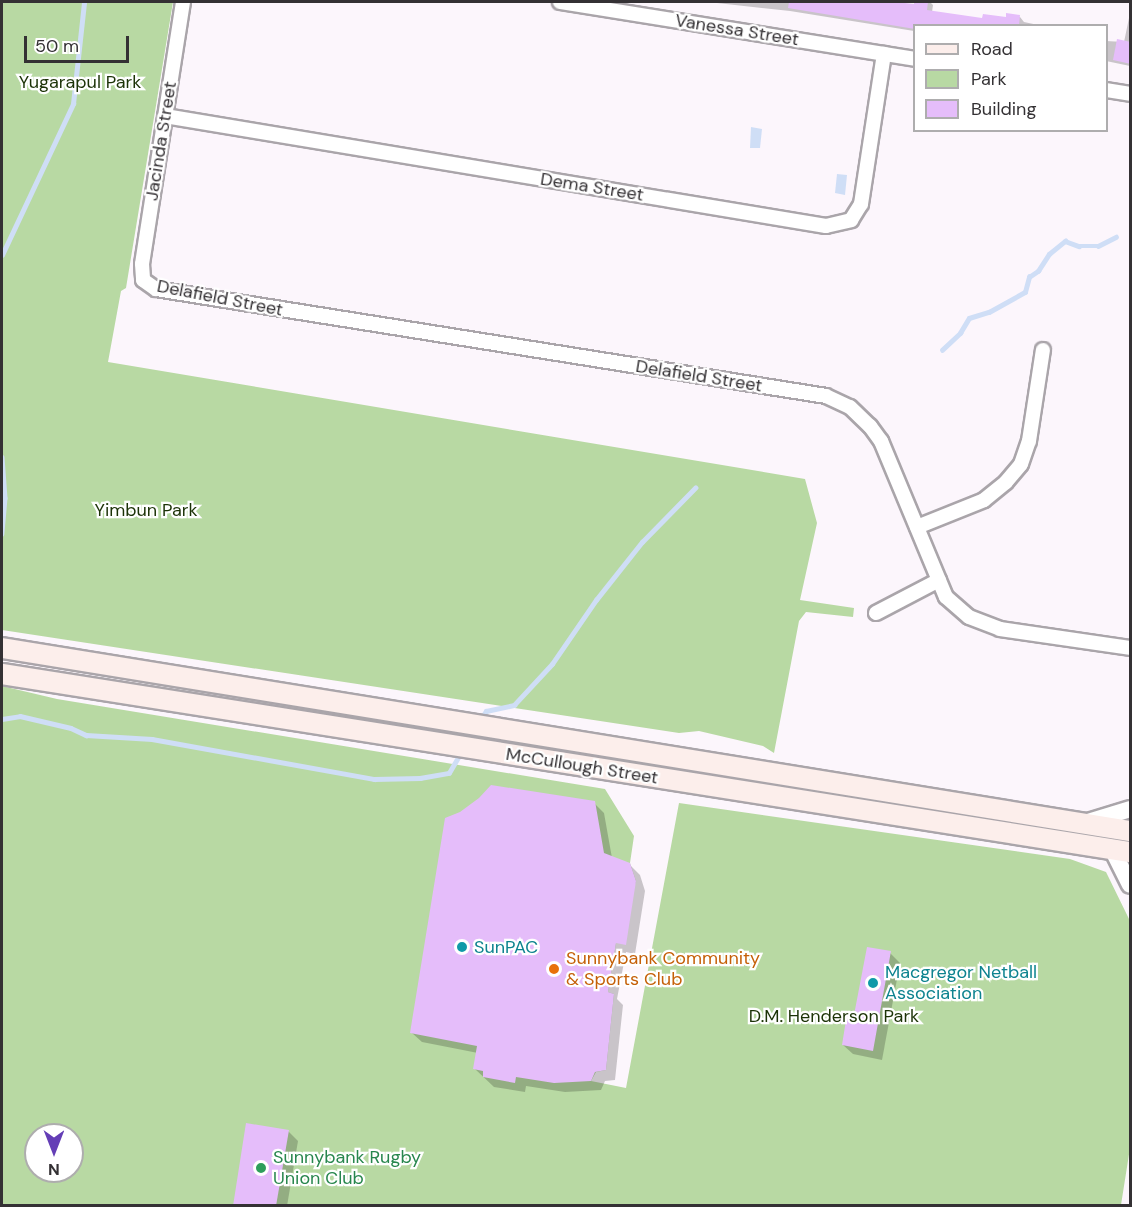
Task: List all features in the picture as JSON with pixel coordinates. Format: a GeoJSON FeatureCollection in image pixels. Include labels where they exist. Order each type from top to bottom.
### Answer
{"type":"FeatureCollection","features":[{"type":"Feature","properties":{"kind":"main road","name":"McCullough Street"},"geometry":{"type":"LineString","coordinates":[[4,649],[1131,831]]}},
{"type":"Feature","properties":{"kind":"main road","name":"McCullough Street"},"geometry":{"type":"LineString","coordinates":[[2,674],[1121,851]]}},
{"type":"Feature","properties":{"kind":"street","name":"Jacinda Street"},"geometry":{"type":"LineString","coordinates":[[143,280],[142,264],[183,2]]}},
{"type":"Feature","properties":{"kind":"street","name":"Vanessa Street"},"geometry":{"type":"LineString","coordinates":[[560,2],[913,59]]}},
{"type":"Feature","properties":{"kind":"street","name":"Dema Street"},"geometry":{"type":"LineString","coordinates":[[165,116],[826,225],[851,220],[861,204],[884,54]]}},
{"type":"Feature","properties":{"kind":"street"},"geometry":{"type":"LineString","coordinates":[[1108,90],[1131,94]]}},
{"type":"Feature","properties":{"kind":"street","name":"Delafield Street"},"geometry":{"type":"LineString","coordinates":[[143,280],[156,289],[826,396],[850,407],[870,426],[881,441],[946,597],[969,617],[1000,629],[1131,648]]}},
{"type":"Feature","properties":{"kind":"street"},"geometry":{"type":"LineString","coordinates":[[916,526],[984,500],[1006,482],[1021,464],[1029,441],[1043,350]]}},
{"type":"Feature","properties":{"kind":"street"},"geometry":{"type":"LineString","coordinates":[[876,613],[939,580]]}},
{"type":"Feature","properties":{"kind":"street"},"geometry":{"type":"LineString","coordinates":[[1084,823],[1131,809]]}},
{"type":"Feature","properties":{"kind":"street"},"geometry":{"type":"LineString","coordinates":[[1121,851],[1131,885]]}},
{"type":"Feature","properties":{"kind":"green space","name":"Yimbun Park"},"geometry":{"type":"Polygon","coordinates":[[[2,2],[173,2],[126,288],[121,291],[108,362],[805,479],[817,523],[800,600],[854,608],[853,617],[806,612],[799,621],[774,753],[763,746],[699,731],[679,733],[2,630],[2,2]]]}},
{"type":"Feature","properties":{"kind":"green space","name":"D.M. Henderson Park"},"geometry":{"type":"Polygon","coordinates":[[[2,686],[57,699],[605,789],[634,836],[630,863],[636,881],[616,943],[608,992],[614,994],[606,1070],[596,1072],[591,1081],[626,1088],[679,803],[1070,859],[1106,872],[1130,921],[1130,1148],[1121,1205],[2,1206],[2,686]]]}},
{"type":"Feature","properties":{"kind":"water"},"geometry":{"type":"Polygon","coordinates":[[[751,127],[762,129],[760,148],[750,148],[751,127]]]}},
{"type":"Feature","properties":{"kind":"water"},"geometry":{"type":"Polygon","coordinates":[[[837,174],[847,175],[845,195],[835,193],[837,174]]]}},
{"type":"Feature","properties":{"kind":"building"},"geometry":{"type":"Polygon","coordinates":[[[789,2],[914,4],[914,2],[928,2],[927,10],[982,18],[983,14],[1006,17],[1006,13],[1020,15],[1019,24],[913,24],[913,29],[788,8],[789,2]]]}},
{"type":"Feature","properties":{"kind":"building"},"geometry":{"type":"Polygon","coordinates":[[[1117,39],[1131,42],[1131,64],[1113,60],[1117,39]]]}},
{"type":"Feature","properties":{"kind":"building"},"geometry":{"type":"Polygon","coordinates":[[[491,785],[595,801],[604,853],[630,863],[636,881],[626,945],[616,943],[608,992],[614,994],[606,1070],[595,1072],[591,1081],[554,1083],[516,1077],[515,1083],[483,1077],[483,1071],[473,1069],[477,1046],[410,1033],[445,818],[460,812],[479,798],[491,785]]]}},
{"type":"Feature","properties":{"kind":"building","name":"Macgregor Netball Association"},"geometry":{"type":"Polygon","coordinates":[[[867,947],[891,951],[873,1051],[842,1045],[847,1014],[854,1015],[867,947]]]}},
{"type":"Feature","properties":{"kind":"building","name":"Sunnybank Rugby Union Club"},"geometry":{"type":"Polygon","coordinates":[[[246,1123],[289,1130],[276,1206],[233,1206],[246,1123]]]}},
{"type":"Feature","properties":{"kind":"waterway"},"geometry":{"type":"LineString","coordinates":[[2,255],[73,104],[84,2]]}},
{"type":"Feature","properties":{"kind":"waterway"},"geometry":{"type":"LineString","coordinates":[[942,350],[960,333],[969,318],[989,312],[1025,292],[1029,277],[1038,271],[1049,254],[1065,241],[1079,246],[1098,246],[1116,237]]}},
{"type":"Feature","properties":{"kind":"waterway"},"geometry":{"type":"LineString","coordinates":[[2,457],[5,498],[2,534]]}},
{"type":"Feature","properties":{"kind":"waterway"},"geometry":{"type":"LineString","coordinates":[[481,719],[486,711],[514,705],[552,664],[596,600],[642,542],[695,488]]}},
{"type":"Feature","properties":{"kind":"waterway"},"geometry":{"type":"LineString","coordinates":[[2,719],[20,716],[71,728],[86,735],[152,739],[374,779],[420,778],[449,773],[461,752]]}},
{"type":"Feature","properties":{"kind":"place","name":"SunPAC"},"geometry":{"type":"Point","coordinates":[462,947]}},
{"type":"Feature","properties":{"kind":"place","name":"Sunnybank Community & Sports Club"},"geometry":{"type":"Point","coordinates":[554,969]}},
{"type":"Feature","properties":{"kind":"place","name":"Macgregor Netball Association"},"geometry":{"type":"Point","coordinates":[873,983]}},
{"type":"Feature","properties":{"kind":"place","name":"Sunnybank Rugby Union Club"},"geometry":{"type":"Point","coordinates":[261,1168]}},
{"type":"Feature","properties":{"kind":"park label","name":"Yugarapul Park"},"geometry":{"type":"Point","coordinates":[80,82]}}]}
